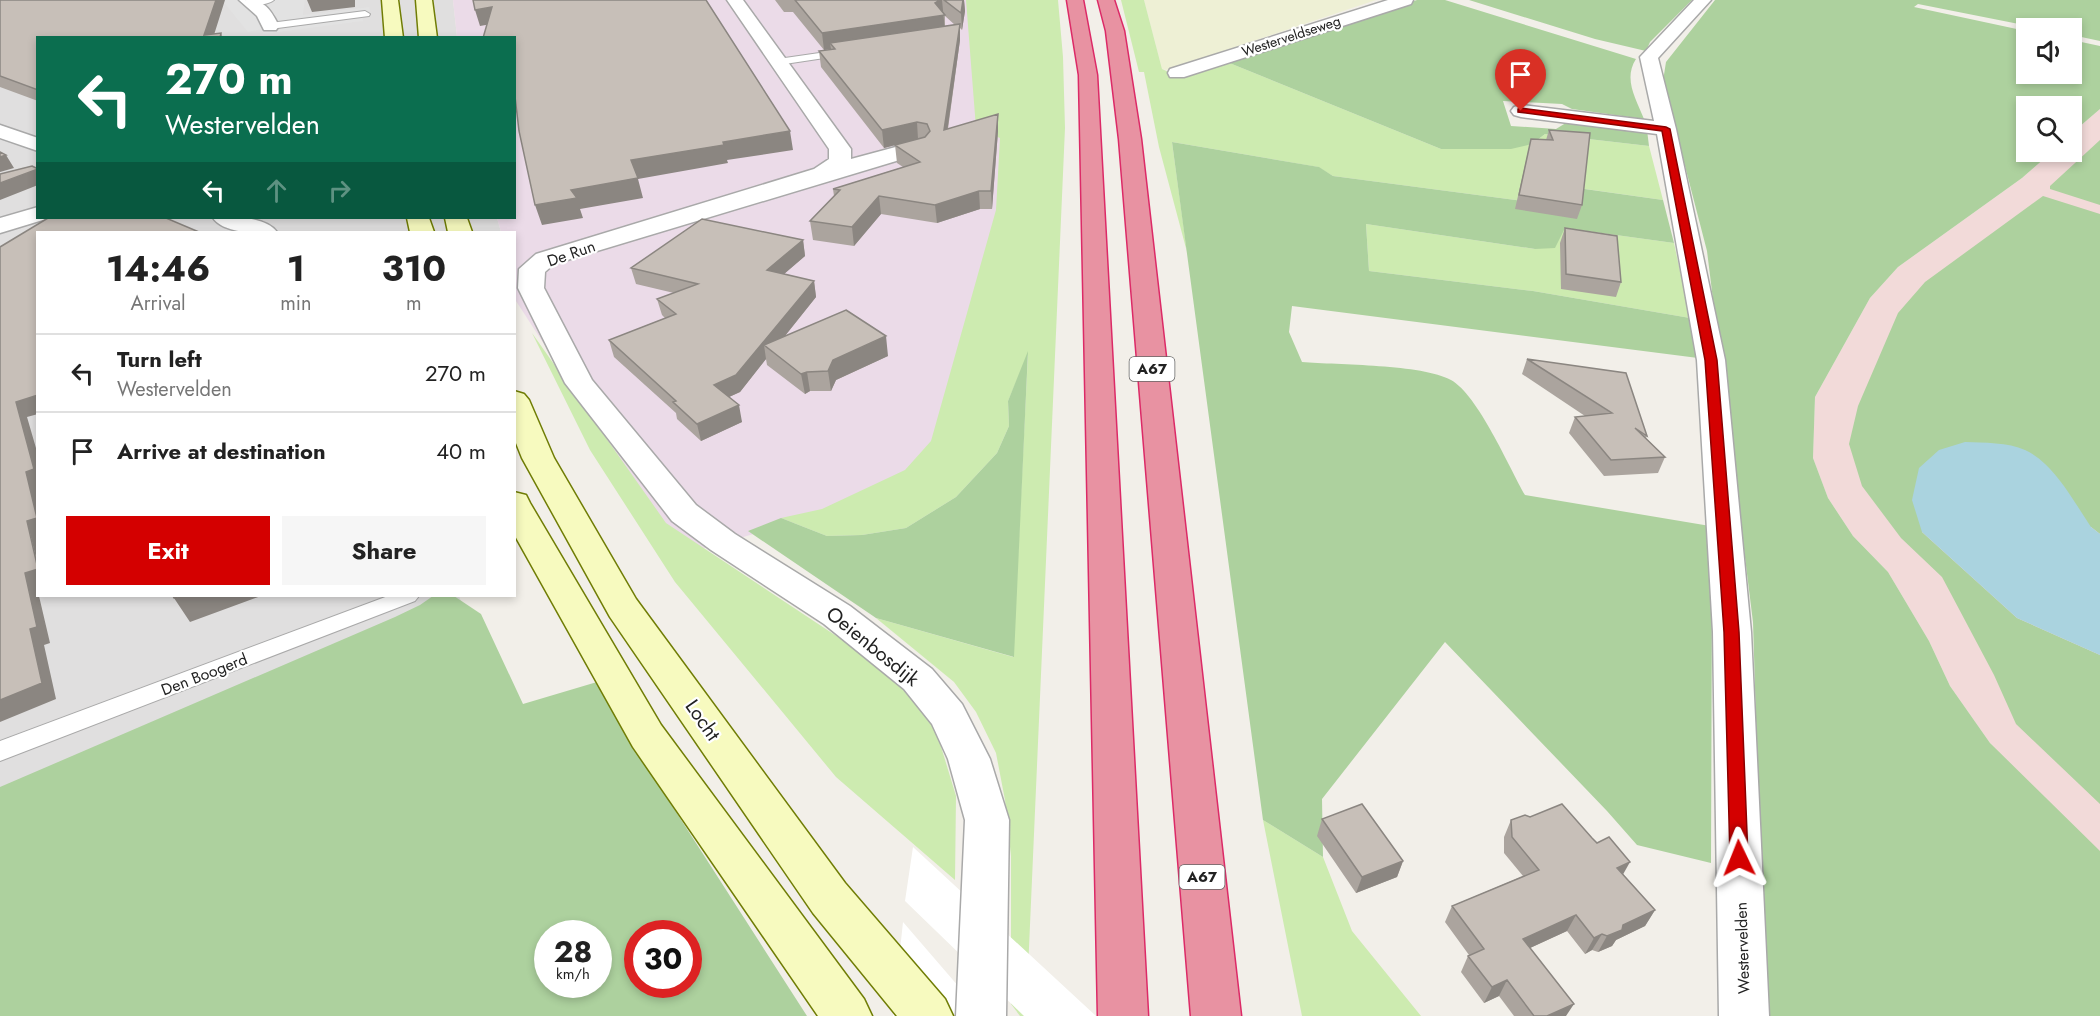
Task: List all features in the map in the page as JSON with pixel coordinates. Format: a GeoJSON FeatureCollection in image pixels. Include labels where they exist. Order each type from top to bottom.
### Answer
{"type":"FeatureCollection","features":[{"type":"Feature","properties":{"kind":"highway"},"geometry":{"type":"LineString","coordinates":[[1075,0],[1088,75],[1123,1016]]}},
{"type":"Feature","properties":{"kind":"highway","name":"A67"},"geometry":{"type":"LineString","coordinates":[[1106,0],[1115,32],[1130,139],[1216,1016]]}},
{"type":"Feature","properties":{"kind":"main road"},"geometry":{"type":"LineString","coordinates":[[390,0],[394,36]]}},
{"type":"Feature","properties":{"kind":"main road"},"geometry":{"type":"LineString","coordinates":[[424,0],[428,36]]}},
{"type":"Feature","properties":{"kind":"main road","name":"Locht"},"geometry":{"type":"LineString","coordinates":[[516,405],[538,458],[623,608],[829,898],[928,1016]]}},
{"type":"Feature","properties":{"kind":"main road"},"geometry":{"type":"LineString","coordinates":[[516,507],[647,736],[847,1016]]}},
{"type":"Feature","properties":{"kind":"street"},"geometry":{"type":"LineString","coordinates":[[735,0],[840,149],[840,161],[822,174]]}},
{"type":"Feature","properties":{"kind":"street","name":"Westerveldseweg"},"geometry":{"type":"LineString","coordinates":[[1177,73],[1405,0]]}},
{"type":"Feature","properties":{"kind":"street","name":"Westervelden"},"geometry":{"type":"LineString","coordinates":[[1703,0],[1649,57],[1666,129],[1711,360],[1732,632],[1744,1016]]}},
{"type":"Feature","properties":{"kind":"street"},"geometry":{"type":"LineString","coordinates":[[248,1],[270,13]]}},
{"type":"Feature","properties":{"kind":"street"},"geometry":{"type":"LineString","coordinates":[[1521,111],[1666,129]]}},
{"type":"Feature","properties":{"kind":"street"},"geometry":{"type":"LineString","coordinates":[[0,131],[36,144]]}},
{"type":"Feature","properties":{"kind":"street","name":"De Run"},"geometry":{"type":"LineString","coordinates":[[684,513],[579,383],[531,288],[532,269],[545,259],[918,147]]}},
{"type":"Feature","properties":{"kind":"street"},"geometry":{"type":"LineString","coordinates":[[0,226],[36,215]]}},
{"type":"Feature","properties":{"kind":"street"},"geometry":{"type":"LineString","coordinates":[[228,219],[262,231]]}},
{"type":"Feature","properties":{"kind":"street","name":"Oeienbosdijk"},"geometry":{"type":"LineString","coordinates":[[684,513],[723,542],[837,615],[918,679],[948,715],[969,759],[987,820],[981,1016]]}},
{"type":"Feature","properties":{"kind":"lane"},"geometry":{"type":"LineString","coordinates":[[270,13],[365,14]]}},
{"type":"Feature","properties":{"kind":"lane"},"geometry":{"type":"LineString","coordinates":[[778,62],[857,50]]}},
{"type":"Feature","properties":{"kind":"lane","name":"Den Boogerd"},"geometry":{"type":"LineString","coordinates":[[0,751],[405,597]]}},
{"type":"Feature","properties":{"kind":"shaded area"},"geometry":{"type":"Polygon","coordinates":[[[0,0],[453,0],[457,36],[36,36],[36,219],[497,219],[501,231],[36,231],[36,597],[459,597],[462,604],[0,807],[0,0]]]}},
{"type":"Feature","properties":{"kind":"shaded area"},"geometry":{"type":"Polygon","coordinates":[[[222,0],[305,0],[303,15],[369,7],[370,11],[362,12],[363,21],[263,34],[262,29],[248,32],[222,0]]]}},
{"type":"Feature","properties":{"kind":"shaded area"},"geometry":{"type":"Polygon","coordinates":[[[453,0],[999,0],[1006,136],[966,473],[681,555],[516,301],[516,231],[501,231],[497,219],[516,219],[516,36],[457,36],[453,0]]]}},
{"type":"Feature","properties":{"kind":"shaded area"},"geometry":{"type":"Polygon","coordinates":[[[2100,109],[2100,862],[1990,743],[1950,686],[1929,641],[1888,572],[1853,536],[1828,498],[1813,458],[1815,397],[1870,298],[1898,267],[2022,178],[2040,162],[2082,162],[2082,124],[2100,109]]]}},
{"type":"Feature","properties":{"kind":"green space"},"geometry":{"type":"Polygon","coordinates":[[[966,0],[1058,0],[1063,57],[1065,128],[1026,1016],[1020,1016],[1011,1004],[1011,856],[1005,800],[996,753],[976,712],[954,682],[876,618],[1013,657],[1028,354],[1008,401],[1009,426],[997,453],[956,497],[906,528],[862,535],[827,536],[781,518],[822,509],[905,470],[931,441],[996,210],[1000,138],[976,128],[966,0]]]}},
{"type":"Feature","properties":{"kind":"green space"},"geometry":{"type":"Polygon","coordinates":[[[1121,0],[1144,0],[1162,69],[1178,76],[1227,62],[1441,149],[1532,144],[1545,134],[1649,146],[1663,200],[1543,183],[1523,201],[1333,176],[1318,167],[1172,142],[1187,252],[1159,147],[1144,72],[1139,72],[1121,0]]]}},
{"type":"Feature","properties":{"kind":"green space"},"geometry":{"type":"Polygon","coordinates":[[[1144,0],[1376,0],[1167,70],[1162,69],[1144,0]]]}},
{"type":"Feature","properties":{"kind":"green space"},"geometry":{"type":"Polygon","coordinates":[[[1417,0],[1445,0],[1636,59],[1632,66],[1631,82],[1644,119],[1572,109],[1562,104],[1503,101],[1511,126],[1556,129],[1569,121],[1647,130],[1649,146],[1545,134],[1532,144],[1511,149],[1441,149],[1227,62],[1417,0]]]}},
{"type":"Feature","properties":{"kind":"green space"},"geometry":{"type":"Polygon","coordinates":[[[1469,0],[1692,0],[1650,42],[1646,51],[1595,39],[1469,0]]]}},
{"type":"Feature","properties":{"kind":"green space"},"geometry":{"type":"Polygon","coordinates":[[[1715,0],[2100,0],[2100,41],[2082,37],[2082,18],[2016,18],[2016,23],[1918,4],[1914,7],[2016,29],[2016,84],[2082,84],[2082,42],[2100,46],[2100,109],[2082,124],[2082,96],[2016,96],[2016,162],[2040,162],[2022,178],[1898,267],[1870,298],[1815,397],[1813,458],[1828,498],[1853,536],[1888,572],[1929,641],[1950,686],[1990,743],[2100,851],[2100,1016],[1765,1016],[1753,622],[1707,251],[1663,81],[1666,62],[1715,0]]]}},
{"type":"Feature","properties":{"kind":"green space"},"geometry":{"type":"Polygon","coordinates":[[[2100,140],[2100,205],[2050,189],[2050,186],[2076,162],[2082,162],[2082,157],[2100,140]]]}},
{"type":"Feature","properties":{"kind":"green space"},"geometry":{"type":"Polygon","coordinates":[[[1172,142],[1319,167],[1333,176],[1523,201],[1542,183],[1663,200],[1674,243],[1565,228],[1555,248],[1535,249],[1366,224],[1369,271],[1533,291],[1690,318],[1698,358],[1292,306],[1289,332],[1302,362],[1401,368],[1438,375],[1451,380],[1472,400],[1502,450],[1525,495],[1710,526],[1712,577],[1711,863],[1637,845],[1445,642],[1322,799],[1323,857],[1263,820],[1172,142]]]}},
{"type":"Feature","properties":{"kind":"green space"},"geometry":{"type":"Polygon","coordinates":[[[2043,196],[2100,214],[2100,534],[2091,527],[1922,532],[2017,618],[2100,655],[2100,804],[2016,724],[1994,675],[1942,577],[1901,538],[1862,486],[1849,444],[1858,406],[1898,313],[1925,282],[2043,196]]]}},
{"type":"Feature","properties":{"kind":"green space"},"geometry":{"type":"Polygon","coordinates":[[[1366,224],[1535,249],[1565,228],[1674,243],[1690,318],[1533,291],[1369,271],[1366,224]]]}},
{"type":"Feature","properties":{"kind":"green space"},"geometry":{"type":"Polygon","coordinates":[[[532,333],[666,523],[859,651],[897,682],[936,730],[956,796],[955,880],[836,777],[675,582],[590,450],[532,333]]]}},
{"type":"Feature","properties":{"kind":"green space"},"geometry":{"type":"Polygon","coordinates":[[[1028,351],[1014,657],[876,618],[748,531],[781,518],[827,536],[862,535],[906,528],[956,497],[997,453],[1009,426],[1008,401],[1028,351]]]}},
{"type":"Feature","properties":{"kind":"green space"},"geometry":{"type":"Polygon","coordinates":[[[432,597],[456,597],[481,614],[523,704],[597,682],[669,801],[807,1016],[0,1016],[0,787],[395,617],[432,597]]]}},
{"type":"Feature","properties":{"kind":"green space"},"geometry":{"type":"Polygon","coordinates":[[[1263,820],[1323,857],[1352,931],[1421,1016],[1302,1016],[1263,820]]]}},
{"type":"Feature","properties":{"kind":"water"},"geometry":{"type":"Polygon","coordinates":[[[1965,442],[2011,446],[2035,456],[2054,473],[2091,527],[2100,534],[2100,655],[2017,618],[1922,532],[1912,500],[1919,468],[1939,450],[1965,442]]]}},
{"type":"Feature","properties":{"kind":"pier"},"geometry":{"type":"Polygon","coordinates":[[[913,847],[1096,1016],[1024,1016],[905,901],[913,847]]]}},
{"type":"Feature","properties":{"kind":"pier"},"geometry":{"type":"Polygon","coordinates":[[[903,922],[984,1016],[893,1016],[903,922]]]}},
{"type":"Feature","properties":{"kind":"building"},"geometry":{"type":"Polygon","coordinates":[[[0,0],[216,0],[204,35],[221,33],[220,36],[36,36],[36,89],[0,76],[0,0]]]}},
{"type":"Feature","properties":{"kind":"building"},"geometry":{"type":"Polygon","coordinates":[[[473,0],[706,0],[790,131],[723,142],[724,145],[631,160],[638,178],[571,190],[577,198],[535,205],[519,131],[516,105],[516,36],[484,36],[492,7],[475,10],[473,0]]]}},
{"type":"Feature","properties":{"kind":"building"},"geometry":{"type":"Polygon","coordinates":[[[795,0],[940,0],[935,3],[945,15],[822,33],[795,0]]]}},
{"type":"Feature","properties":{"kind":"building"},"geometry":{"type":"Polygon","coordinates":[[[944,0],[963,0],[961,13],[944,0]]]}},
{"type":"Feature","properties":{"kind":"building"},"geometry":{"type":"Polygon","coordinates":[[[960,24],[944,130],[998,114],[991,191],[979,191],[935,205],[879,196],[852,227],[810,221],[840,190],[833,189],[920,162],[895,145],[925,137],[930,131],[927,124],[917,122],[882,130],[819,51],[835,49],[830,43],[960,24]]]}},
{"type":"Feature","properties":{"kind":"building"},"geometry":{"type":"Polygon","coordinates":[[[1549,130],[1590,133],[1582,205],[1519,195],[1531,139],[1553,140],[1549,130]]]}},
{"type":"Feature","properties":{"kind":"building"},"geometry":{"type":"Polygon","coordinates":[[[32,166],[36,168],[0,183],[0,174],[32,166]]]}},
{"type":"Feature","properties":{"kind":"building"},"geometry":{"type":"Polygon","coordinates":[[[46,219],[168,219],[197,231],[36,231],[36,396],[16,402],[34,469],[26,472],[36,514],[36,518],[27,521],[36,570],[25,573],[37,627],[30,629],[42,683],[0,700],[0,247],[46,219]]]}},
{"type":"Feature","properties":{"kind":"building"},"geometry":{"type":"Polygon","coordinates":[[[702,219],[803,240],[767,270],[814,281],[736,375],[714,385],[739,405],[697,424],[673,402],[676,401],[609,340],[676,314],[657,299],[698,284],[631,268],[702,219]]]}},
{"type":"Feature","properties":{"kind":"building"},"geometry":{"type":"Polygon","coordinates":[[[1565,228],[1617,236],[1621,282],[1566,274],[1565,228]]]}},
{"type":"Feature","properties":{"kind":"building"},"geometry":{"type":"Polygon","coordinates":[[[846,310],[886,336],[833,360],[828,371],[801,374],[764,345],[846,310]]]}},
{"type":"Feature","properties":{"kind":"building"},"geometry":{"type":"Polygon","coordinates":[[[1527,359],[1626,373],[1647,436],[1635,428],[1665,457],[1611,460],[1575,417],[1612,413],[1527,359]]]}},
{"type":"Feature","properties":{"kind":"building"},"geometry":{"type":"Polygon","coordinates":[[[1362,804],[1403,861],[1362,877],[1322,819],[1362,804]]]}},
{"type":"Feature","properties":{"kind":"building"},"geometry":{"type":"Polygon","coordinates":[[[1562,804],[1597,843],[1609,837],[1630,862],[1617,868],[1655,910],[1623,925],[1622,930],[1607,936],[1602,934],[1594,938],[1576,915],[1523,939],[1574,1004],[1547,1016],[1534,1016],[1507,980],[1492,987],[1468,956],[1484,949],[1452,906],[1539,870],[1512,837],[1511,820],[1525,815],[1530,817],[1562,804]]]}},
{"type":"Feature","properties":{"kind":"route"},"geometry":{"type":"LineString","coordinates":[[1521,111],[1666,129],[1711,360],[1732,632],[1739,858]]}}]}
